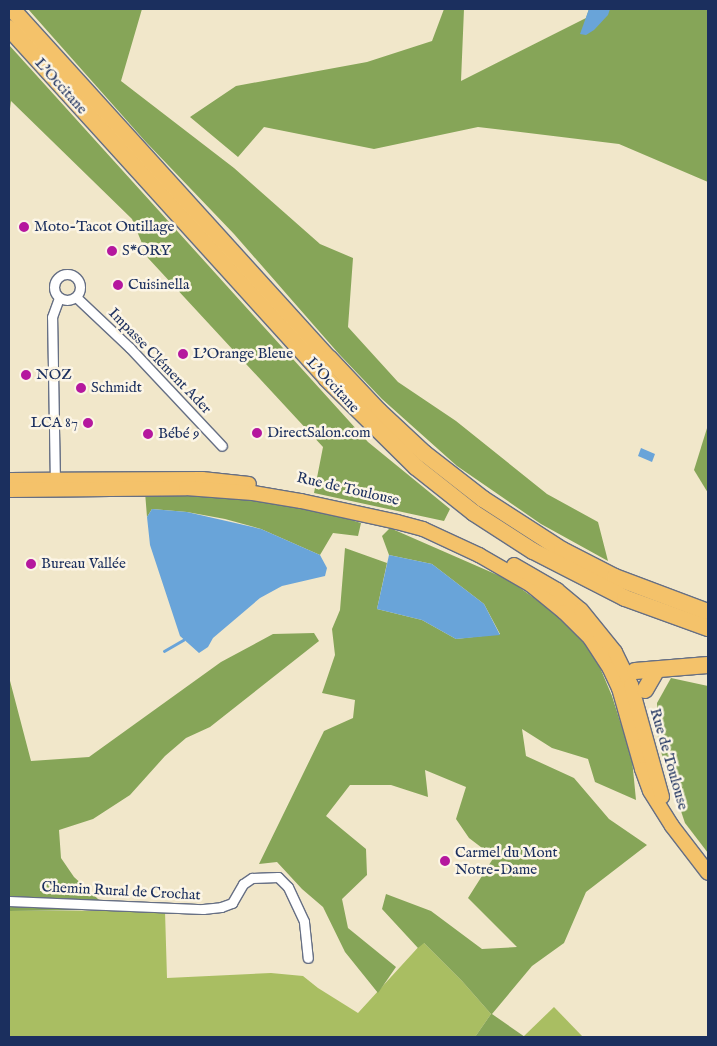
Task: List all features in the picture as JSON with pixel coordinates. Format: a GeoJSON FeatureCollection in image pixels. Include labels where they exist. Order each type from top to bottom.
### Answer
{"type":"FeatureCollection","features":[{"type":"Feature","properties":{"kind":"highway","name":"L'Occitane"},"geometry":{"type":"LineString","coordinates":[[12,9],[329,358],[379,411],[424,453],[483,499],[562,550],[629,582],[708,612]]}},
{"type":"Feature","properties":{"kind":"highway","name":"L'Occitane"},"geometry":{"type":"LineString","coordinates":[[9,28],[326,378],[416,467],[497,529],[566,570],[625,598],[708,628]]}},
{"type":"Feature","properties":{"kind":"highway"},"geometry":{"type":"LineString","coordinates":[[630,671],[656,671],[708,665]]}},
{"type":"Feature","properties":{"kind":"highway"},"geometry":{"type":"LineString","coordinates":[[645,690],[656,671]]}},
{"type":"Feature","properties":{"kind":"main road","name":"Rue de Toulouse"},"geometry":{"type":"LineString","coordinates":[[9,480],[55,485],[213,490],[281,497],[368,514],[422,529],[450,540],[508,570],[557,590],[593,622],[630,671],[652,767],[672,826]]}},
{"type":"Feature","properties":{"kind":"main road","name":"Rue de Toulouse"},"geometry":{"type":"LineString","coordinates":[[9,490],[55,485]]}},
{"type":"Feature","properties":{"kind":"main road","name":"Rue de Toulouse"},"geometry":{"type":"LineString","coordinates":[[533,581],[583,629],[610,669],[624,706],[645,779],[672,826]]}},
{"type":"Feature","properties":{"kind":"main road"},"geometry":{"type":"LineString","coordinates":[[610,669],[630,671]]}},
{"type":"Feature","properties":{"kind":"main road"},"geometry":{"type":"LineString","coordinates":[[642,719],[645,690]]}},
{"type":"Feature","properties":{"kind":"main road"},"geometry":{"type":"LineString","coordinates":[[672,826],[708,873]]}},
{"type":"Feature","properties":{"kind":"street"},"geometry":{"type":"LineString","coordinates":[[55,485],[52,317],[58,298],[54,284],[60,276],[65,274],[78,281],[80,290],[76,297],[68,300],[58,298]]}},
{"type":"Feature","properties":{"kind":"street","name":"Impasse Clément Ader"},"geometry":{"type":"LineString","coordinates":[[76,297],[130,348],[222,446]]}},
{"type":"Feature","properties":{"kind":"street","name":"Chemin Rural de Crochat"},"geometry":{"type":"LineString","coordinates":[[9,901],[203,909],[221,907],[232,903],[243,884],[252,878],[278,877],[288,887],[304,922],[308,958]]}},
{"type":"Feature","properties":{"kind":"green space"},"geometry":{"type":"Polygon","coordinates":[[[28,9],[142,9],[121,81],[234,168],[320,244],[353,258],[348,327],[398,382],[456,421],[547,494],[598,522],[608,561],[541,524],[457,466],[382,399],[339,354],[234,234],[145,141],[28,9]]]}},
{"type":"Feature","properties":{"kind":"green space"},"geometry":{"type":"Polygon","coordinates":[[[444,9],[464,9],[461,81],[586,18],[589,9],[708,9],[708,182],[619,144],[478,127],[374,149],[264,127],[238,157],[190,117],[236,86],[367,62],[432,41],[444,9]]]}},
{"type":"Feature","properties":{"kind":"green space"},"geometry":{"type":"Polygon","coordinates":[[[9,45],[368,442],[450,509],[444,521],[314,493],[323,447],[148,258],[132,219],[11,101],[9,116],[9,45]]]}},
{"type":"Feature","properties":{"kind":"green space"},"geometry":{"type":"Polygon","coordinates":[[[708,425],[708,493],[694,470],[708,425]]]}},
{"type":"Feature","properties":{"kind":"green space"},"geometry":{"type":"Polygon","coordinates":[[[145,492],[234,495],[305,506],[361,523],[358,536],[333,533],[320,555],[261,529],[225,519],[187,512],[152,509],[147,517],[145,492]]]}},
{"type":"Feature","properties":{"kind":"green space"},"geometry":{"type":"Polygon","coordinates":[[[390,528],[509,580],[559,616],[593,651],[612,696],[632,759],[636,800],[595,782],[588,759],[552,748],[522,729],[526,756],[574,778],[609,819],[647,845],[586,892],[564,943],[532,966],[492,1014],[525,1037],[475,1037],[491,1014],[462,981],[424,943],[418,948],[382,909],[386,894],[431,911],[482,949],[517,947],[468,898],[494,857],[469,838],[456,819],[466,787],[425,770],[428,797],[391,785],[350,785],[326,816],[366,849],[367,875],[342,899],[348,928],[396,967],[378,993],[345,952],[323,907],[302,889],[277,862],[259,864],[324,731],[353,718],[355,700],[322,693],[335,655],[332,629],[340,610],[345,548],[387,563],[377,609],[422,620],[456,639],[500,634],[484,604],[432,564],[389,555],[382,536],[390,528]]]}},
{"type":"Feature","properties":{"kind":"green space"},"geometry":{"type":"Polygon","coordinates":[[[314,633],[319,641],[210,727],[186,738],[165,756],[130,795],[93,819],[59,830],[61,858],[74,877],[110,910],[9,911],[9,677],[31,761],[89,757],[221,662],[273,634],[314,633]]]}},
{"type":"Feature","properties":{"kind":"green space"},"geometry":{"type":"Polygon","coordinates":[[[671,678],[708,686],[708,853],[685,823],[658,743],[657,703],[671,678]]]}},
{"type":"Feature","properties":{"kind":"green space"},"geometry":{"type":"Polygon","coordinates":[[[9,911],[165,911],[167,978],[271,973],[303,976],[318,988],[358,1013],[423,942],[462,981],[491,1014],[475,1037],[9,1037],[9,911]]]}},
{"type":"Feature","properties":{"kind":"green space"},"geometry":{"type":"Polygon","coordinates":[[[554,1007],[583,1037],[524,1036],[554,1007]]]}},
{"type":"Feature","properties":{"kind":"water"},"geometry":{"type":"Polygon","coordinates":[[[589,9],[610,9],[608,15],[594,30],[586,35],[580,34],[589,9]]]}},
{"type":"Feature","properties":{"kind":"water"},"geometry":{"type":"Polygon","coordinates":[[[641,448],[655,454],[652,462],[638,456],[641,448]]]}},
{"type":"Feature","properties":{"kind":"water"},"geometry":{"type":"Polygon","coordinates":[[[152,509],[187,512],[261,529],[320,555],[327,568],[325,576],[282,586],[260,598],[213,638],[208,647],[199,653],[180,636],[150,545],[147,517],[152,509]]]}},
{"type":"Feature","properties":{"kind":"water"},"geometry":{"type":"Polygon","coordinates":[[[389,555],[432,564],[484,604],[500,635],[456,639],[422,620],[377,609],[389,555]]]}},
{"type":"Feature","properties":{"kind":"waterway"},"geometry":{"type":"LineString","coordinates":[[164,651],[183,640]]}},
{"type":"Feature","properties":{"kind":"place","name":"Moto-Tacot Outillage"},"geometry":{"type":"Point","coordinates":[24,227]}},
{"type":"Feature","properties":{"kind":"place","name":"S*ORY"},"geometry":{"type":"Point","coordinates":[112,251]}},
{"type":"Feature","properties":{"kind":"place","name":"Cuisinella"},"geometry":{"type":"Point","coordinates":[118,285]}},
{"type":"Feature","properties":{"kind":"place","name":"L'Orange Bleue"},"geometry":{"type":"Point","coordinates":[183,354]}},
{"type":"Feature","properties":{"kind":"place","name":"NOZ"},"geometry":{"type":"Point","coordinates":[26,375]}},
{"type":"Feature","properties":{"kind":"place","name":"Schmidt"},"geometry":{"type":"Point","coordinates":[81,388]}},
{"type":"Feature","properties":{"kind":"place","name":"LCA 87"},"geometry":{"type":"Point","coordinates":[88,423]}},
{"type":"Feature","properties":{"kind":"place","name":"DirectSalon.com"},"geometry":{"type":"Point","coordinates":[257,433]}},
{"type":"Feature","properties":{"kind":"place","name":"Bébé 9"},"geometry":{"type":"Point","coordinates":[148,434]}},
{"type":"Feature","properties":{"kind":"place","name":"Bureau Vallée"},"geometry":{"type":"Point","coordinates":[31,564]}},
{"type":"Feature","properties":{"kind":"place","name":"Carmel du Mont Notre-Dame"},"geometry":{"type":"Point","coordinates":[445,861]}}]}
